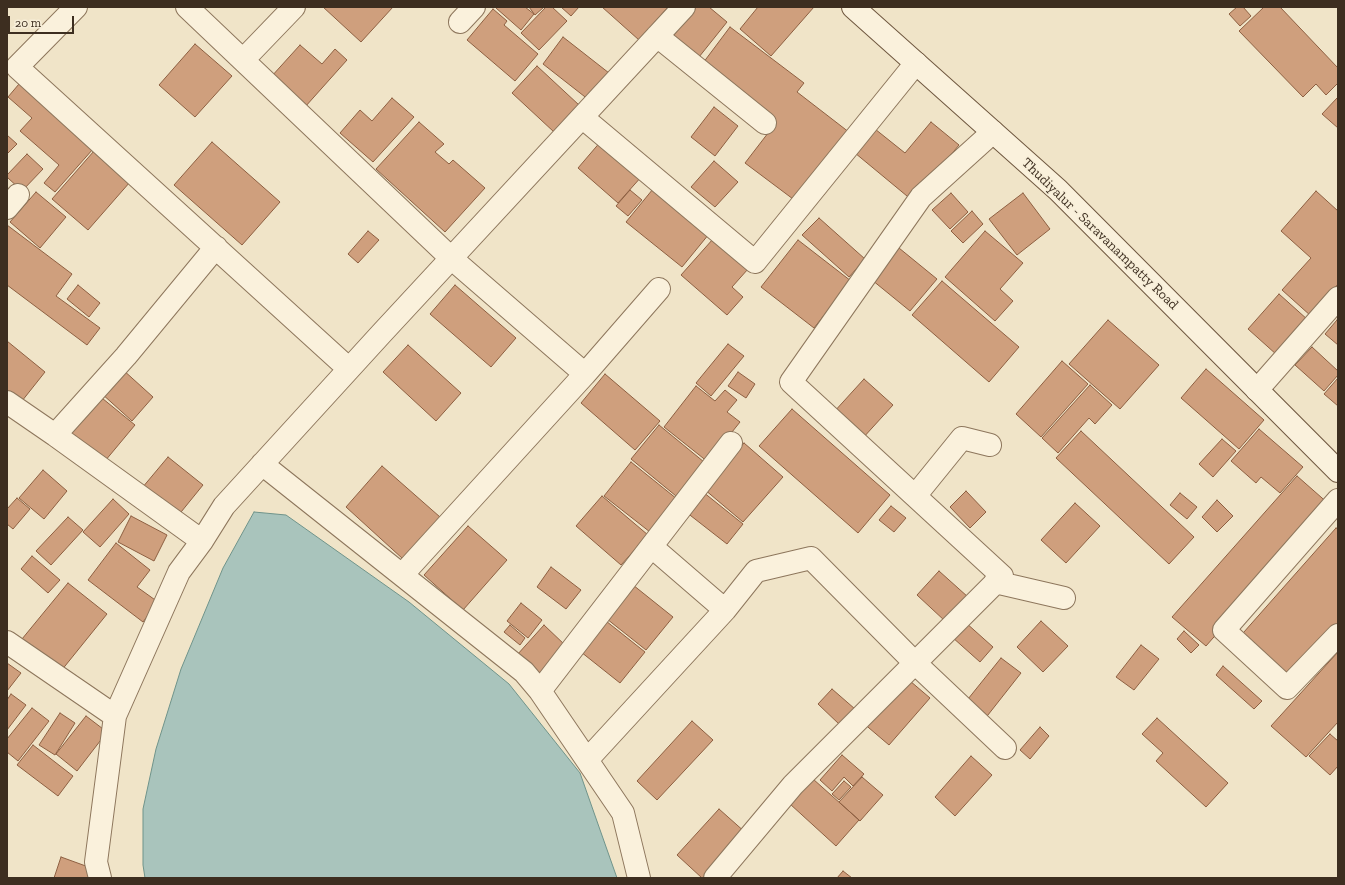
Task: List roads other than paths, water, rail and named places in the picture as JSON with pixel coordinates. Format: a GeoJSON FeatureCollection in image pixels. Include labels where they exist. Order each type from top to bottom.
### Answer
{"type":"FeatureCollection","features":[{"type":"Feature","properties":{"kind":"street"},"geometry":{"type":"LineString","coordinates":[[76,7],[17,66],[350,369]]}},
{"type":"Feature","properties":{"kind":"street"},"geometry":{"type":"LineString","coordinates":[[187,7],[451,258],[585,374]]}},
{"type":"Feature","properties":{"kind":"street"},"geometry":{"type":"LineString","coordinates":[[243,60],[294,7]]}},
{"type":"Feature","properties":{"kind":"street"},"geometry":{"type":"LineString","coordinates":[[100,878],[96,862],[115,716],[179,572],[202,541],[224,506],[684,7]]}},
{"type":"Feature","properties":{"kind":"street","name":"Thudiyalur - Saravanampatty Road"},"geometry":{"type":"LineString","coordinates":[[853,7],[1058,190],[1338,471]]}},
{"type":"Feature","properties":{"kind":"street"},"geometry":{"type":"LineString","coordinates":[[657,36],[765,123]]}},
{"type":"Feature","properties":{"kind":"street"},"geometry":{"type":"LineString","coordinates":[[582,117],[756,262],[916,63]]}},
{"type":"Feature","properties":{"kind":"street"},"geometry":{"type":"LineString","coordinates":[[715,878],[793,785],[1002,576],[791,382],[921,197],[994,132]]}},
{"type":"Feature","properties":{"kind":"street"},"geometry":{"type":"LineString","coordinates":[[55,435],[126,356],[216,248]]}},
{"type":"Feature","properties":{"kind":"street"},"geometry":{"type":"LineString","coordinates":[[402,575],[585,374],[659,289]]}},
{"type":"Feature","properties":{"kind":"street"},"geometry":{"type":"LineString","coordinates":[[1257,390],[1338,298]]}},
{"type":"Feature","properties":{"kind":"street"},"geometry":{"type":"LineString","coordinates":[[7,402],[202,541]]}},
{"type":"Feature","properties":{"kind":"street"},"geometry":{"type":"LineString","coordinates":[[915,496],[962,438],[990,445]]}},
{"type":"Feature","properties":{"kind":"street"},"geometry":{"type":"LineString","coordinates":[[540,691],[732,443]]}},
{"type":"Feature","properties":{"kind":"street"},"geometry":{"type":"LineString","coordinates":[[262,464],[524,672],[540,691],[623,813],[639,878]]}},
{"type":"Feature","properties":{"kind":"street"},"geometry":{"type":"LineString","coordinates":[[1338,500],[1224,630],[1287,688],[1338,635]]}},
{"type":"Feature","properties":{"kind":"street"},"geometry":{"type":"LineString","coordinates":[[652,546],[724,610]]}},
{"type":"Feature","properties":{"kind":"street"},"geometry":{"type":"LineString","coordinates":[[587,760],[724,610],[756,571],[810,558],[915,663],[1005,748]]}},
{"type":"Feature","properties":{"kind":"street"},"geometry":{"type":"LineString","coordinates":[[995,582],[1064,598]]}},
{"type":"Feature","properties":{"kind":"street"},"geometry":{"type":"LineString","coordinates":[[7,642],[115,716]]}},
{"type":"Feature","properties":{"kind":"water"},"geometry":{"type":"Polygon","coordinates":[[[254,512],[286,515],[409,602],[509,684],[580,773],[617,878],[145,878],[143,865],[143,809],[156,749],[181,669],[223,568],[254,512]]]}}]}
